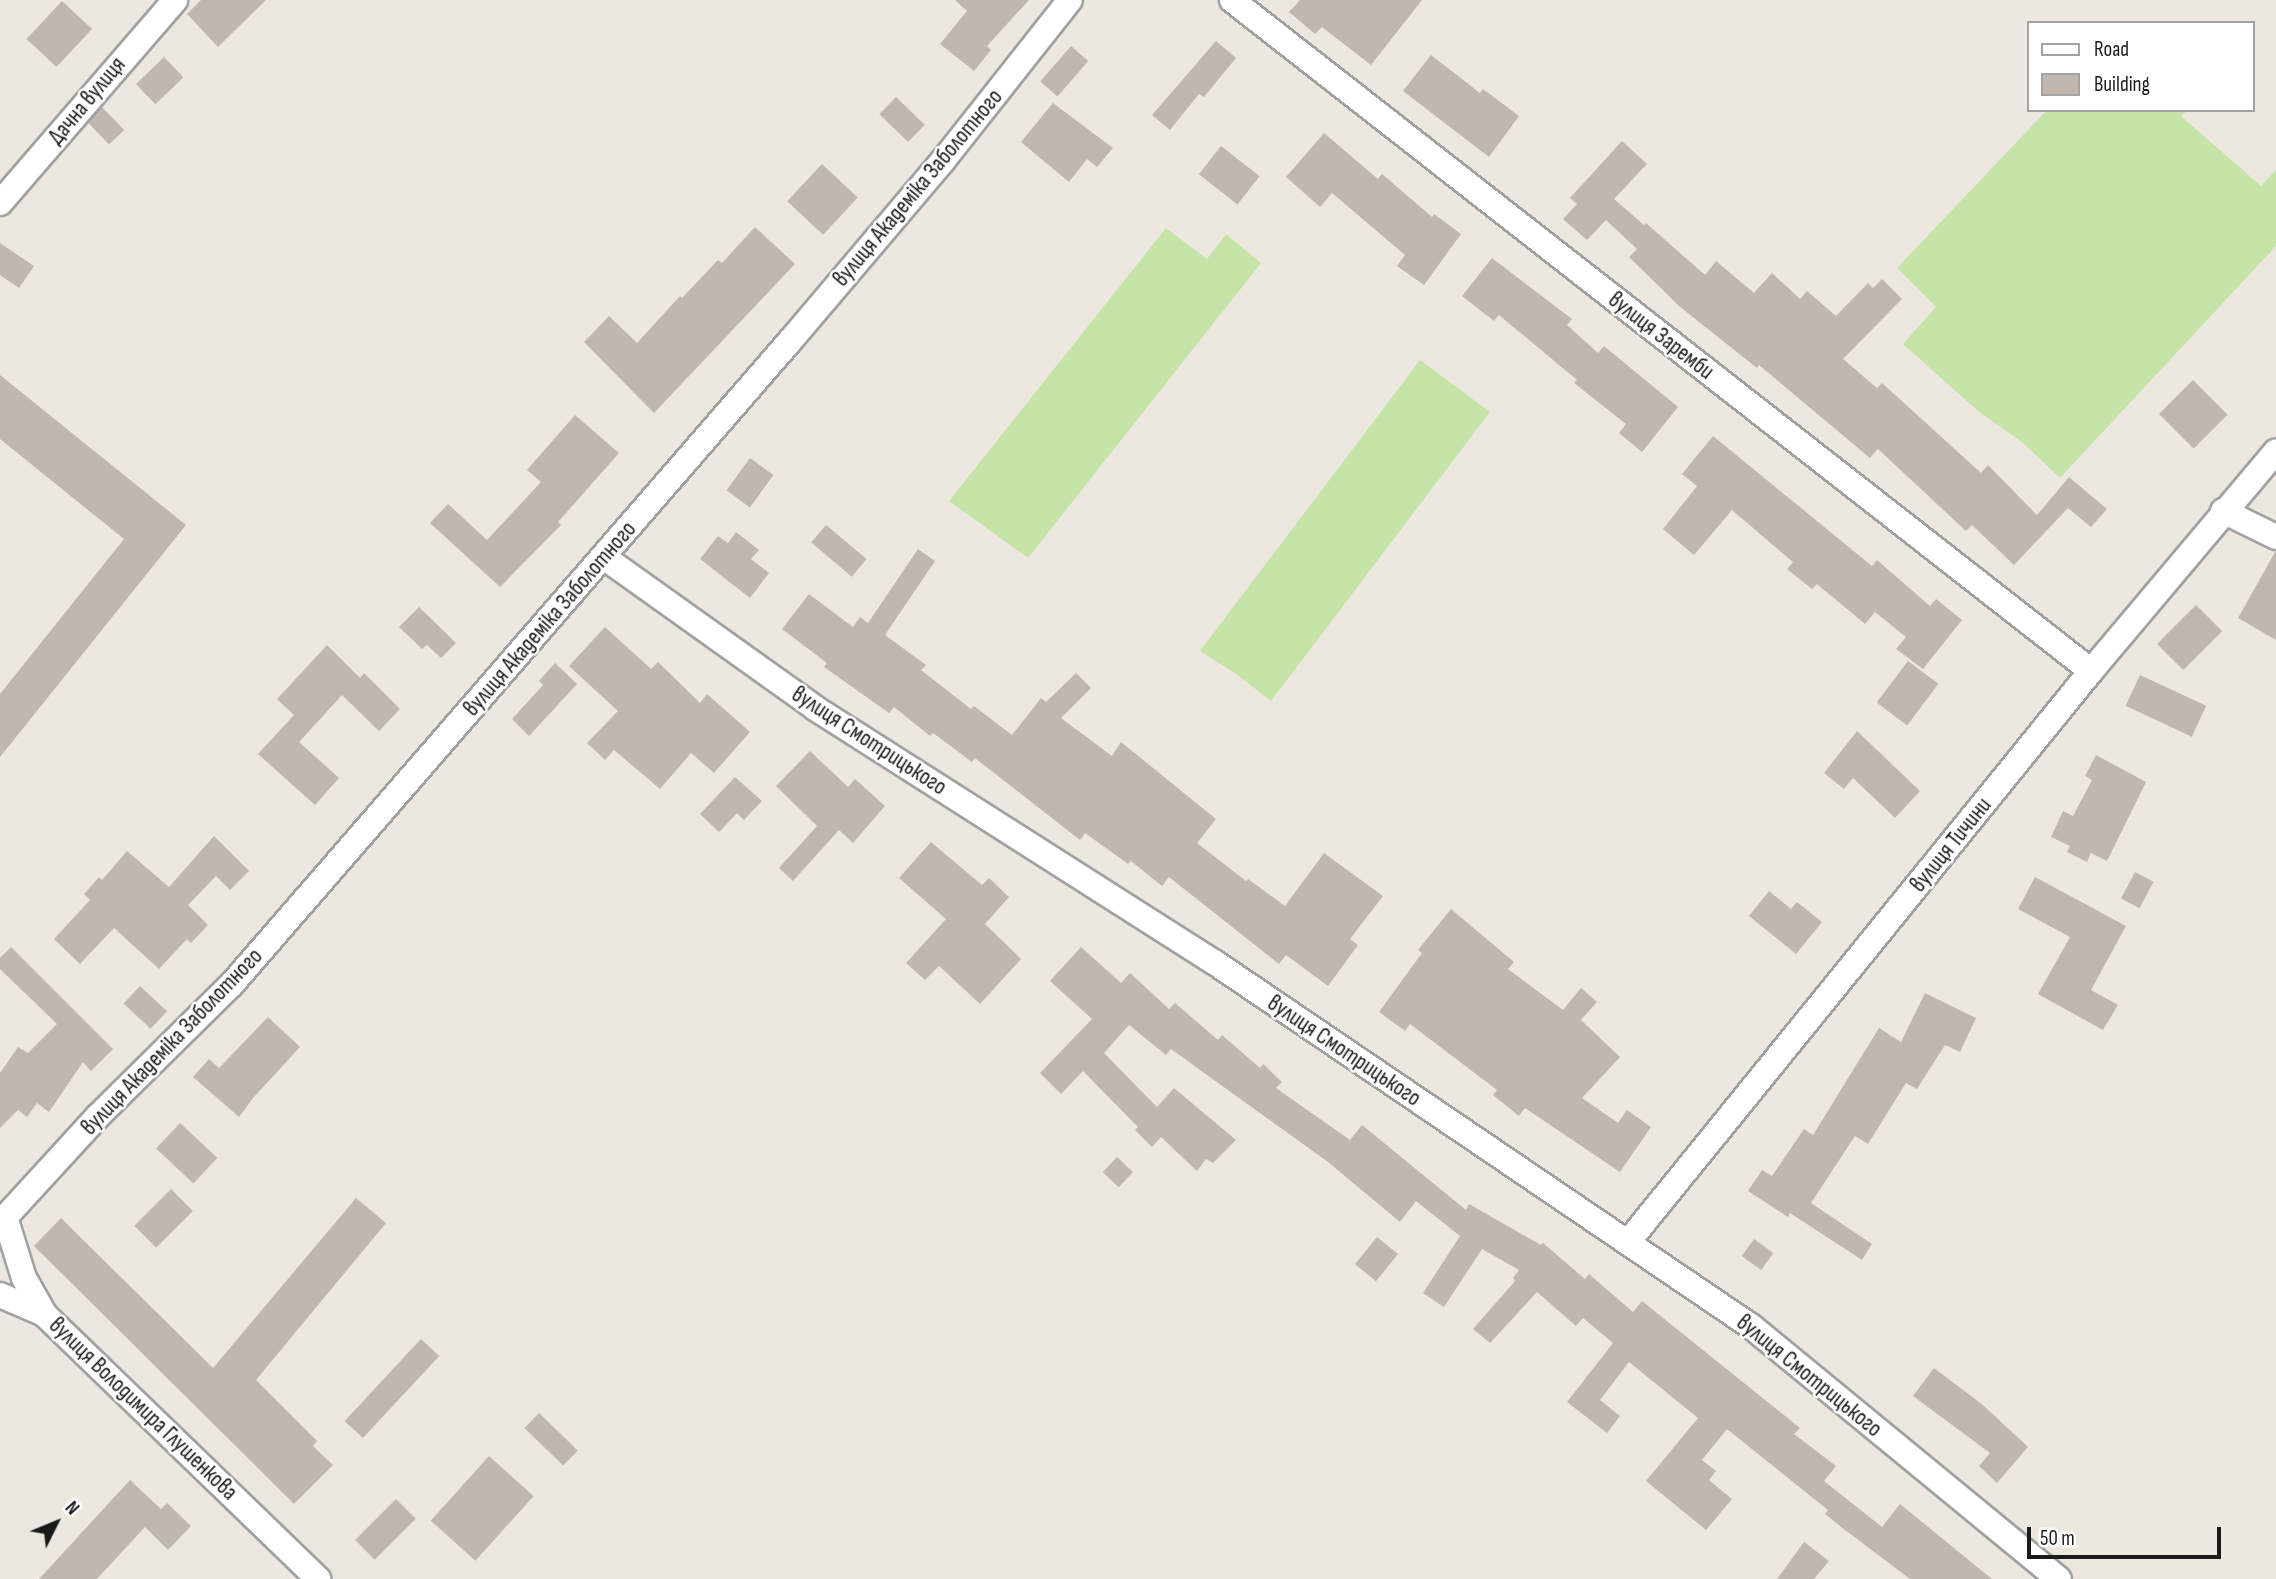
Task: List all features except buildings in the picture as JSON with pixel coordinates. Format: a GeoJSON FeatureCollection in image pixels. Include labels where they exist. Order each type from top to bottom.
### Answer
{"type":"FeatureCollection","features":[{"type":"Feature","properties":{"kind":"street","name":"Дачна вулиця"},"geometry":{"type":"LineString","coordinates":[[0,203],[175,0]]}},
{"type":"Feature","properties":{"kind":"street","name":"вулиця Академіка Заболотного"},"geometry":{"type":"LineString","coordinates":[[2,1217],[97,1117],[232,984],[605,558],[943,162],[1070,0]]}},
{"type":"Feature","properties":{"kind":"street","name":"вулиця Заремби"},"geometry":{"type":"LineString","coordinates":[[1232,0],[2091,671]]}},
{"type":"Feature","properties":{"kind":"street","name":"вулиця Тичини"},"geometry":{"type":"LineString","coordinates":[[1628,1242],[2091,671],[2223,511],[2276,452]]}},
{"type":"Feature","properties":{"kind":"street"},"geometry":{"type":"LineString","coordinates":[[2223,511],[2276,537]]}},
{"type":"Feature","properties":{"kind":"street","name":"вулиця Смотрицького"},"geometry":{"type":"LineString","coordinates":[[605,558],[816,708],[1214,962],[1752,1328],[2059,1579]]}},
{"type":"Feature","properties":{"kind":"street","name":"вулиця Володимира Глушенкова"},"geometry":{"type":"LineString","coordinates":[[2,1217],[24,1278],[45,1315],[318,1579]]}},
{"type":"Feature","properties":{"kind":"street"},"geometry":{"type":"LineString","coordinates":[[0,1295],[45,1315]]}},
{"type":"Feature","properties":{"kind":"green space"},"geometry":{"type":"Polygon","coordinates":[[[2045,112],[2185,112],[2181,116],[2261,186],[2276,170],[2276,246],[2060,478],[2023,443],[1978,411],[1903,344],[1936,307],[1897,268],[2045,112]]]}},
{"type":"Feature","properties":{"kind":"green space"},"geometry":{"type":"Polygon","coordinates":[[[1166,228],[1207,259],[1226,234],[1261,263],[1028,558],[949,501],[1166,228]]]}},
{"type":"Feature","properties":{"kind":"green space"},"geometry":{"type":"Polygon","coordinates":[[[1420,360],[1490,412],[1271,701],[1235,673],[1200,651],[1420,360]]]}}]}
